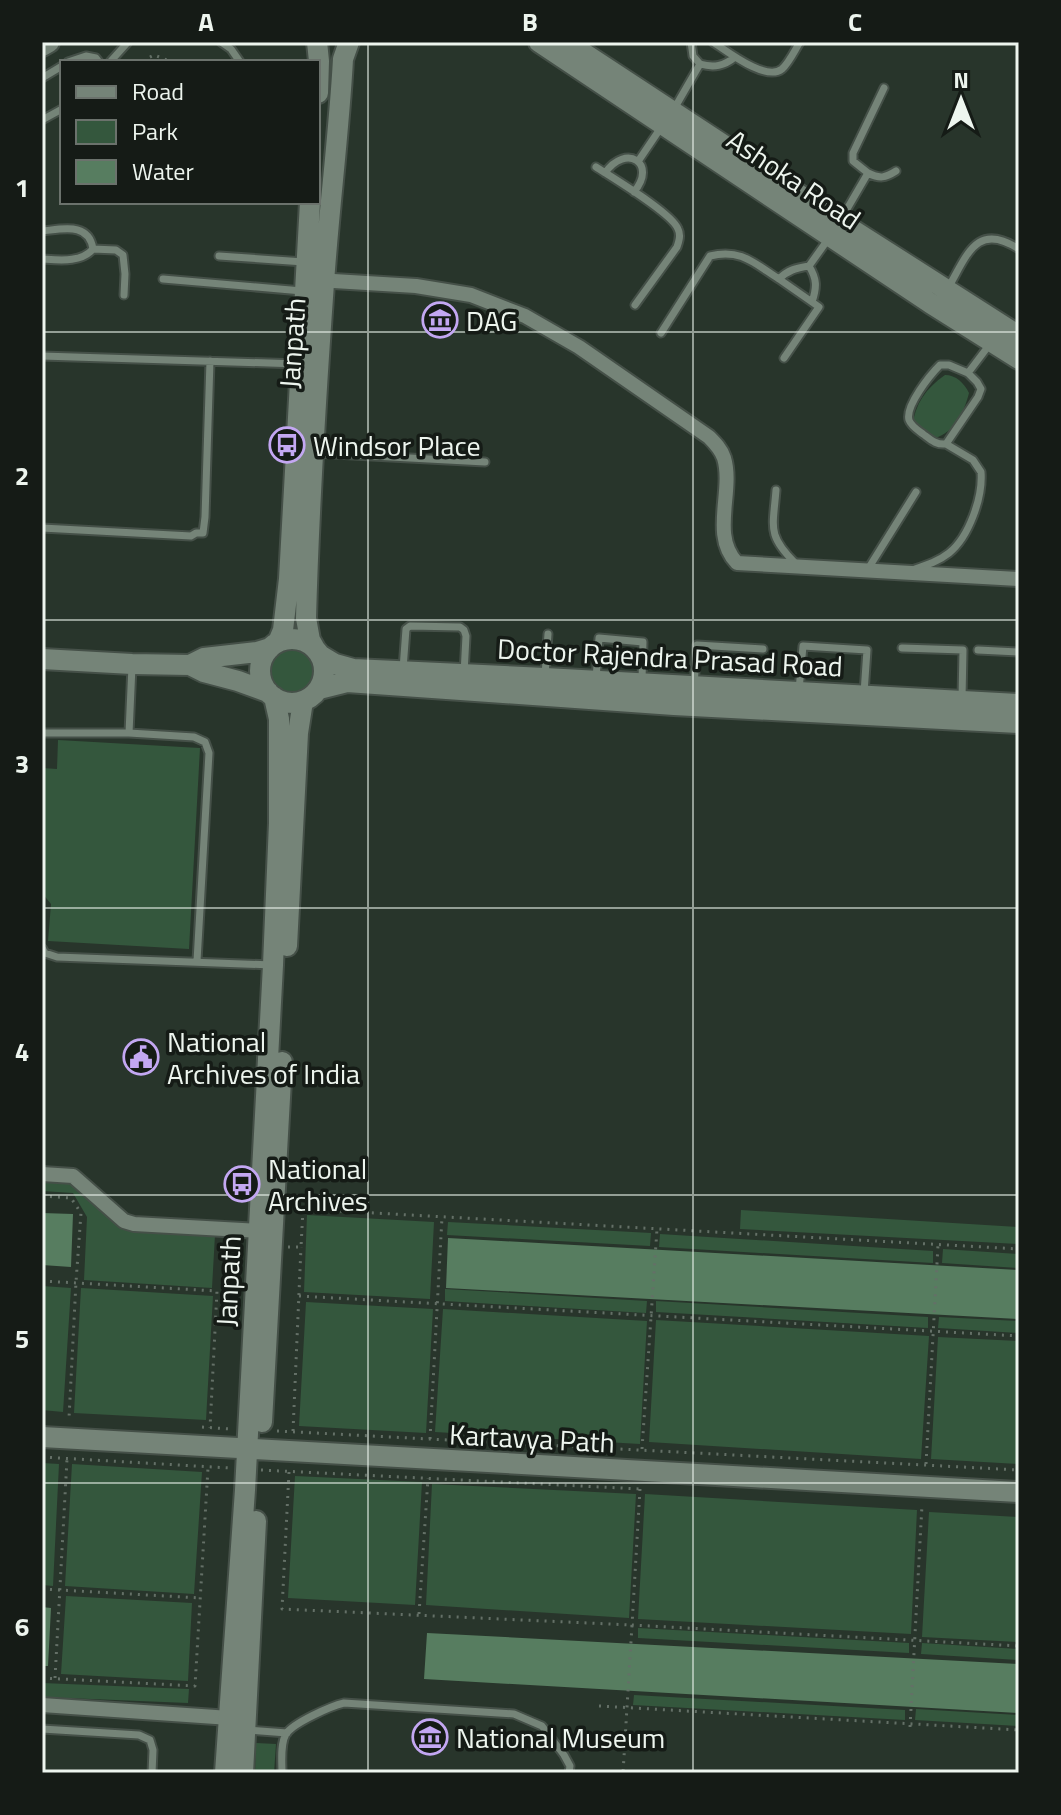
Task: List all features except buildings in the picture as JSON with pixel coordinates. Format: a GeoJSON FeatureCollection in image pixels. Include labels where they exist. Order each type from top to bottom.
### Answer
{"type":"FeatureCollection","features":[{"type":"Feature","properties":{"kind":"main road"},"geometry":{"type":"LineString","coordinates":[[42,46],[49,42]]}},
{"type":"Feature","properties":{"kind":"main road","name":"Janpath"},"geometry":{"type":"LineString","coordinates":[[274,645],[283,630],[289,579],[310,278],[341,106],[343,59],[349,42]]}},
{"type":"Feature","properties":{"kind":"main road","name":"Ashoka Road"},"geometry":{"type":"LineString","coordinates":[[539,42],[668,118],[835,229],[930,303],[1005,334]]}},
{"type":"Feature","properties":{"kind":"main road","name":"Ashoka Road"},"geometry":{"type":"LineString","coordinates":[[567,42],[668,118]]}},
{"type":"Feature","properties":{"kind":"main road","name":"Janpath"},"geometry":{"type":"LineString","coordinates":[[310,204],[314,453],[306,618],[317,651]]}},
{"type":"Feature","properties":{"kind":"main road","name":"Ashoka Road"},"geometry":{"type":"LineString","coordinates":[[835,229],[947,290],[1005,334],[1019,359]]}},
{"type":"Feature","properties":{"kind":"main road"},"geometry":{"type":"LineString","coordinates":[[42,659],[190,665],[238,681],[288,703],[311,695],[325,672],[317,651],[296,639],[257,652],[204,658],[190,665]]}},
{"type":"Feature","properties":{"kind":"main road"},"geometry":{"type":"LineString","coordinates":[[271,695],[260,675],[264,656],[274,645]]}},
{"type":"Feature","properties":{"kind":"main road","name":"Doctor Rajendra Prasad Road"},"geometry":{"type":"LineString","coordinates":[[317,651],[335,664],[353,669],[1019,704]]}},
{"type":"Feature","properties":{"kind":"main road","name":"Doctor Rajendra Prasad Road"},"geometry":{"type":"LineString","coordinates":[[311,695],[347,682],[674,705],[1019,723]]}},
{"type":"Feature","properties":{"kind":"main road","name":"Janpath"},"geometry":{"type":"LineString","coordinates":[[271,695],[279,719],[273,965],[276,1034]]}},
{"type":"Feature","properties":{"kind":"main road","name":"Janpath"},"geometry":{"type":"LineString","coordinates":[[225,1773],[237,1724],[276,1034],[298,733],[311,695]]}},
{"type":"Feature","properties":{"kind":"main road","name":"Kartavya Path"},"geometry":{"type":"LineString","coordinates":[[42,1437],[1019,1492]]}},
{"type":"Feature","properties":{"kind":"main road","name":"Janpath"},"geometry":{"type":"LineString","coordinates":[[237,1724],[243,1773]]}},
{"type":"Feature","properties":{"kind":"street"},"geometry":{"type":"LineString","coordinates":[[310,278],[416,286],[471,295],[525,316],[579,347],[709,437],[719,448],[725,459],[724,534],[730,556],[737,563],[1019,579]]}},
{"type":"Feature","properties":{"kind":"street"},"geometry":{"type":"LineString","coordinates":[[42,1174],[73,1176],[124,1221],[134,1224],[266,1239]]}},
{"type":"Feature","properties":{"kind":"street"},"geometry":{"type":"LineString","coordinates":[[42,1705],[237,1724]]}},
{"type":"Feature","properties":{"kind":"lane"},"geometry":{"type":"LineString","coordinates":[[112,60],[128,42]]}},
{"type":"Feature","properties":{"kind":"lane"},"geometry":{"type":"LineString","coordinates":[[221,42],[239,60]]}},
{"type":"Feature","properties":{"kind":"lane"},"geometry":{"type":"LineString","coordinates":[[691,42],[693,56],[700,64],[720,66],[735,57]]}},
{"type":"Feature","properties":{"kind":"lane"},"geometry":{"type":"LineString","coordinates":[[713,42],[758,70],[774,72],[782,69],[800,42]]}},
{"type":"Feature","properties":{"kind":"lane"},"geometry":{"type":"LineString","coordinates":[[74,60],[86,56],[98,60]]}},
{"type":"Feature","properties":{"kind":"lane"},"geometry":{"type":"LineString","coordinates":[[639,160],[700,64]]}},
{"type":"Feature","properties":{"kind":"lane"},"geometry":{"type":"LineString","coordinates":[[42,78],[60,67]]}},
{"type":"Feature","properties":{"kind":"lane"},"geometry":{"type":"LineString","coordinates":[[884,88],[853,153],[853,161],[877,178],[896,171]]}},
{"type":"Feature","properties":{"kind":"lane"},"geometry":{"type":"LineString","coordinates":[[42,120],[60,110]]}},
{"type":"Feature","properties":{"kind":"lane"},"geometry":{"type":"LineString","coordinates":[[605,173],[614,162],[631,157],[639,160],[643,173],[634,192]]}},
{"type":"Feature","properties":{"kind":"lane"},"geometry":{"type":"LineString","coordinates":[[596,167],[678,226],[680,236],[677,247],[635,305]]}},
{"type":"Feature","properties":{"kind":"lane"},"geometry":{"type":"LineString","coordinates":[[779,279],[786,272],[809,266],[868,173]]}},
{"type":"Feature","properties":{"kind":"lane"},"geometry":{"type":"LineString","coordinates":[[42,231],[82,231],[89,235],[93,249]]}},
{"type":"Feature","properties":{"kind":"lane"},"geometry":{"type":"LineString","coordinates":[[947,290],[974,246],[982,240],[995,238],[1019,249]]}},
{"type":"Feature","properties":{"kind":"lane"},"geometry":{"type":"LineString","coordinates":[[42,259],[75,259],[88,255],[93,249]]}},
{"type":"Feature","properties":{"kind":"lane"},"geometry":{"type":"LineString","coordinates":[[93,249],[116,250],[123,255],[124,295]]}},
{"type":"Feature","properties":{"kind":"lane"},"geometry":{"type":"LineString","coordinates":[[661,333],[710,256],[734,253],[819,307],[784,358]]}},
{"type":"Feature","properties":{"kind":"lane"},"geometry":{"type":"LineString","coordinates":[[219,256],[310,278]]}},
{"type":"Feature","properties":{"kind":"lane"},"geometry":{"type":"LineString","coordinates":[[809,266],[816,278],[812,302]]}},
{"type":"Feature","properties":{"kind":"lane"},"geometry":{"type":"LineString","coordinates":[[163,279],[310,278]]}},
{"type":"Feature","properties":{"kind":"lane"},"geometry":{"type":"LineString","coordinates":[[968,373],[1005,334]]}},
{"type":"Feature","properties":{"kind":"lane"},"geometry":{"type":"LineString","coordinates":[[42,356],[302,365]]}},
{"type":"Feature","properties":{"kind":"lane"},"geometry":{"type":"LineString","coordinates":[[42,528],[191,536],[203,533],[210,361]]}},
{"type":"Feature","properties":{"kind":"lane"},"geometry":{"type":"LineString","coordinates":[[904,573],[933,563],[950,552],[970,523],[980,493],[981,472],[973,460],[946,444],[939,445],[909,421],[909,410],[928,378],[940,365],[949,365],[968,373],[981,389],[946,444]]}},
{"type":"Feature","properties":{"kind":"lane"},"geometry":{"type":"LineString","coordinates":[[314,453],[485,462]]}},
{"type":"Feature","properties":{"kind":"lane"},"geometry":{"type":"LineString","coordinates":[[776,490],[774,539],[800,568]]}},
{"type":"Feature","properties":{"kind":"lane"},"geometry":{"type":"LineString","coordinates":[[867,571],[916,492]]}},
{"type":"Feature","properties":{"kind":"lane"},"geometry":{"type":"LineString","coordinates":[[403,671],[406,629],[410,626],[460,627],[466,636],[464,674]]}},
{"type":"Feature","properties":{"kind":"lane"},"geometry":{"type":"LineString","coordinates":[[545,678],[548,634]]}},
{"type":"Feature","properties":{"kind":"lane"},"geometry":{"type":"LineString","coordinates":[[596,681],[599,638],[643,642],[642,684]]}},
{"type":"Feature","properties":{"kind":"lane"},"geometry":{"type":"LineString","coordinates":[[694,687],[697,645],[763,649]]}},
{"type":"Feature","properties":{"kind":"lane"},"geometry":{"type":"LineString","coordinates":[[799,692],[803,646],[867,650],[864,696]]}},
{"type":"Feature","properties":{"kind":"lane"},"geometry":{"type":"LineString","coordinates":[[902,648],[963,650],[962,701]]}},
{"type":"Feature","properties":{"kind":"lane"},"geometry":{"type":"LineString","coordinates":[[978,650],[1019,652]]}},
{"type":"Feature","properties":{"kind":"lane"},"geometry":{"type":"LineString","coordinates":[[129,733],[132,664]]}},
{"type":"Feature","properties":{"kind":"lane"},"geometry":{"type":"LineString","coordinates":[[42,733],[129,733],[194,737],[205,742],[209,753],[197,961]]}},
{"type":"Feature","properties":{"kind":"lane"},"geometry":{"type":"LineString","coordinates":[[42,948],[45,953],[57,957],[273,965]]}},
{"type":"Feature","properties":{"kind":"lane"},"geometry":{"type":"LineString","coordinates":[[282,1773],[283,1745],[287,1733],[321,1711],[344,1703],[514,1714],[542,1726],[564,1755],[570,1766],[569,1773]]}},
{"type":"Feature","properties":{"kind":"lane"},"geometry":{"type":"LineString","coordinates":[[237,1724],[287,1733]]}},
{"type":"Feature","properties":{"kind":"lane"},"geometry":{"type":"LineString","coordinates":[[42,1729],[139,1735],[150,1740],[152,1773]]}},
{"type":"Feature","properties":{"kind":"path"},"geometry":{"type":"LineString","coordinates":[[145,60],[154,55],[167,60]]}},
{"type":"Feature","properties":{"kind":"path"},"geometry":{"type":"LineString","coordinates":[[42,1196],[71,1198],[81,1213],[71,1419],[57,1420]]}},
{"type":"Feature","properties":{"kind":"path"},"geometry":{"type":"LineString","coordinates":[[293,1432],[303,1209],[1019,1249]]}},
{"type":"Feature","properties":{"kind":"path"},"geometry":{"type":"LineString","coordinates":[[430,1439],[442,1217]]}},
{"type":"Feature","properties":{"kind":"path"},"geometry":{"type":"LineString","coordinates":[[642,1450],[657,1229]]}},
{"type":"Feature","properties":{"kind":"path"},"geometry":{"type":"LineString","coordinates":[[266,1239],[301,1247]]}},
{"type":"Feature","properties":{"kind":"path"},"geometry":{"type":"LineString","coordinates":[[926,1464],[938,1245]]}},
{"type":"Feature","properties":{"kind":"path"},"geometry":{"type":"LineString","coordinates":[[42,1281],[217,1291],[210,1428]]}},
{"type":"Feature","properties":{"kind":"path"},"geometry":{"type":"LineString","coordinates":[[299,1296],[1019,1336]]}},
{"type":"Feature","properties":{"kind":"path"},"geometry":{"type":"LineString","coordinates":[[195,1427],[210,1428],[289,1471],[640,1489],[623,1773]]}},
{"type":"Feature","properties":{"kind":"path"},"geometry":{"type":"LineString","coordinates":[[42,1457],[208,1466],[293,1432],[1019,1470]]}},
{"type":"Feature","properties":{"kind":"path"},"geometry":{"type":"LineString","coordinates":[[55,1678],[67,1459]]}},
{"type":"Feature","properties":{"kind":"path"},"geometry":{"type":"LineString","coordinates":[[42,1678],[195,1686],[208,1466]]}},
{"type":"Feature","properties":{"kind":"path"},"geometry":{"type":"LineString","coordinates":[[289,1471],[282,1609],[1019,1646]]}},
{"type":"Feature","properties":{"kind":"path"},"geometry":{"type":"LineString","coordinates":[[419,1615],[428,1478]]}},
{"type":"Feature","properties":{"kind":"path"},"geometry":{"type":"LineString","coordinates":[[910,1725],[922,1505]]}},
{"type":"Feature","properties":{"kind":"path"},"geometry":{"type":"LineString","coordinates":[[42,1589],[201,1598]]}},
{"type":"Feature","properties":{"kind":"path"},"geometry":{"type":"LineString","coordinates":[[599,1706],[1019,1730]]}},
{"type":"Feature","properties":{"kind":"green space"},"geometry":{"type":"Polygon","coordinates":[[[945,375],[959,380],[969,393],[964,408],[951,428],[930,439],[912,427],[922,397],[945,375]]]}},
{"type":"Feature","properties":{"kind":"green space"},"geometry":{"type":"Polygon","coordinates":[[[293,649],[308,656],[315,671],[308,686],[293,693],[278,686],[271,671],[278,656],[293,649]]]}},
{"type":"Feature","properties":{"kind":"green space"},"geometry":{"type":"Polygon","coordinates":[[[58,740],[200,748],[189,949],[48,941],[51,904],[42,893],[42,768],[57,769],[58,740]]]}},
{"type":"Feature","properties":{"kind":"green space"},"geometry":{"type":"Polygon","coordinates":[[[42,1180],[72,1182],[119,1226],[137,1232],[215,1235],[212,1288],[84,1280],[87,1217],[73,1193],[42,1191],[42,1180]]]}},
{"type":"Feature","properties":{"kind":"green space"},"geometry":{"type":"Polygon","coordinates":[[[741,1210],[1019,1227],[1019,1244],[740,1229],[741,1210]]]}},
{"type":"Feature","properties":{"kind":"green space"},"geometry":{"type":"Polygon","coordinates":[[[307,1215],[434,1222],[430,1299],[304,1292],[307,1215]]]}},
{"type":"Feature","properties":{"kind":"green space"},"geometry":{"type":"Polygon","coordinates":[[[448,1222],[651,1233],[650,1246],[447,1235],[448,1222]]]}},
{"type":"Feature","properties":{"kind":"green space"},"geometry":{"type":"Polygon","coordinates":[[[660,1234],[933,1251],[933,1263],[659,1247],[660,1234]]]}},
{"type":"Feature","properties":{"kind":"green space"},"geometry":{"type":"Polygon","coordinates":[[[943,1249],[1019,1254],[1019,1268],[942,1263],[943,1249]]]}},
{"type":"Feature","properties":{"kind":"green space"},"geometry":{"type":"Polygon","coordinates":[[[42,1286],[71,1288],[63,1412],[42,1410],[42,1286]]]}},
{"type":"Feature","properties":{"kind":"green space"},"geometry":{"type":"Polygon","coordinates":[[[81,1288],[213,1296],[206,1420],[74,1413],[81,1288]]]}},
{"type":"Feature","properties":{"kind":"green space"},"geometry":{"type":"Polygon","coordinates":[[[445,1289],[647,1301],[646,1313],[445,1301],[445,1289]]]}},
{"type":"Feature","properties":{"kind":"green space"},"geometry":{"type":"Polygon","coordinates":[[[656,1301],[928,1317],[928,1328],[656,1312],[656,1301]]]}},
{"type":"Feature","properties":{"kind":"green space"},"geometry":{"type":"Polygon","coordinates":[[[306,1302],[433,1309],[426,1433],[299,1426],[306,1302]]]}},
{"type":"Feature","properties":{"kind":"green space"},"geometry":{"type":"Polygon","coordinates":[[[443,1309],[647,1321],[640,1444],[435,1432],[443,1309]]]}},
{"type":"Feature","properties":{"kind":"green space"},"geometry":{"type":"Polygon","coordinates":[[[939,1317],[1019,1321],[1019,1333],[938,1328],[939,1317]]]}},
{"type":"Feature","properties":{"kind":"green space"},"geometry":{"type":"Polygon","coordinates":[[[656,1320],[929,1336],[921,1459],[649,1442],[656,1320]]]}},
{"type":"Feature","properties":{"kind":"green space"},"geometry":{"type":"Polygon","coordinates":[[[938,1337],[1019,1341],[1019,1464],[931,1459],[938,1337]]]}},
{"type":"Feature","properties":{"kind":"green space"},"geometry":{"type":"Polygon","coordinates":[[[42,1463],[59,1464],[53,1586],[42,1585],[42,1463]]]}},
{"type":"Feature","properties":{"kind":"green space"},"geometry":{"type":"Polygon","coordinates":[[[72,1464],[202,1472],[194,1594],[65,1586],[72,1464]]]}},
{"type":"Feature","properties":{"kind":"green space"},"geometry":{"type":"Polygon","coordinates":[[[295,1476],[422,1482],[415,1605],[288,1598],[295,1476]]]}},
{"type":"Feature","properties":{"kind":"green space"},"geometry":{"type":"Polygon","coordinates":[[[432,1484],[636,1494],[629,1618],[426,1605],[432,1484]]]}},
{"type":"Feature","properties":{"kind":"green space"},"geometry":{"type":"Polygon","coordinates":[[[645,1494],[917,1510],[911,1634],[638,1619],[645,1494]]]}},
{"type":"Feature","properties":{"kind":"green space"},"geometry":{"type":"Polygon","coordinates":[[[929,1512],[1019,1517],[1019,1642],[922,1637],[929,1512]]]}},
{"type":"Feature","properties":{"kind":"green space"},"geometry":{"type":"Polygon","coordinates":[[[66,1596],[192,1603],[188,1681],[61,1674],[66,1596]]]}},
{"type":"Feature","properties":{"kind":"green space"},"geometry":{"type":"Polygon","coordinates":[[[638,1628],[909,1643],[909,1653],[638,1638],[638,1628]]]}},
{"type":"Feature","properties":{"kind":"green space"},"geometry":{"type":"Polygon","coordinates":[[[922,1643],[1019,1649],[1019,1660],[921,1654],[922,1643]]]}},
{"type":"Feature","properties":{"kind":"green space"},"geometry":{"type":"Polygon","coordinates":[[[42,1683],[189,1689],[188,1703],[42,1697],[42,1683]]]}},
{"type":"Feature","properties":{"kind":"green space"},"geometry":{"type":"Polygon","coordinates":[[[634,1695],[905,1710],[905,1720],[633,1705],[634,1695]]]}},
{"type":"Feature","properties":{"kind":"green space"},"geometry":{"type":"Polygon","coordinates":[[[916,1709],[1019,1715],[1019,1726],[915,1720],[916,1709]]]}},
{"type":"Feature","properties":{"kind":"green space"},"geometry":{"type":"Polygon","coordinates":[[[256,1743],[276,1744],[274,1773],[255,1773],[256,1743]]]}},
{"type":"Feature","properties":{"kind":"water"},"geometry":{"type":"Polygon","coordinates":[[[42,1213],[73,1214],[71,1267],[42,1265],[42,1213]]]}},
{"type":"Feature","properties":{"kind":"water"},"geometry":{"type":"Polygon","coordinates":[[[448,1238],[1019,1270],[1019,1319],[446,1288],[448,1238]]]}},
{"type":"Feature","properties":{"kind":"water"},"geometry":{"type":"Polygon","coordinates":[[[42,1607],[51,1608],[48,1666],[42,1666],[42,1607]]]}},
{"type":"Feature","properties":{"kind":"water"},"geometry":{"type":"Polygon","coordinates":[[[427,1633],[1019,1664],[1019,1713],[424,1679],[427,1633]]]}},
{"type":"Feature","properties":{"kind":"place","name":"DAG"},"geometry":{"type":"Point","coordinates":[440,320]}},
{"type":"Feature","properties":{"kind":"place","name":"Windsor Place"},"geometry":{"type":"Point","coordinates":[287,445]}},
{"type":"Feature","properties":{"kind":"place","name":"National Archives of India"},"geometry":{"type":"Point","coordinates":[141,1057]}},
{"type":"Feature","properties":{"kind":"place","name":"National Archives"},"geometry":{"type":"Point","coordinates":[242,1184]}},
{"type":"Feature","properties":{"kind":"place","name":"National Museum"},"geometry":{"type":"Point","coordinates":[430,1737]}}]}
